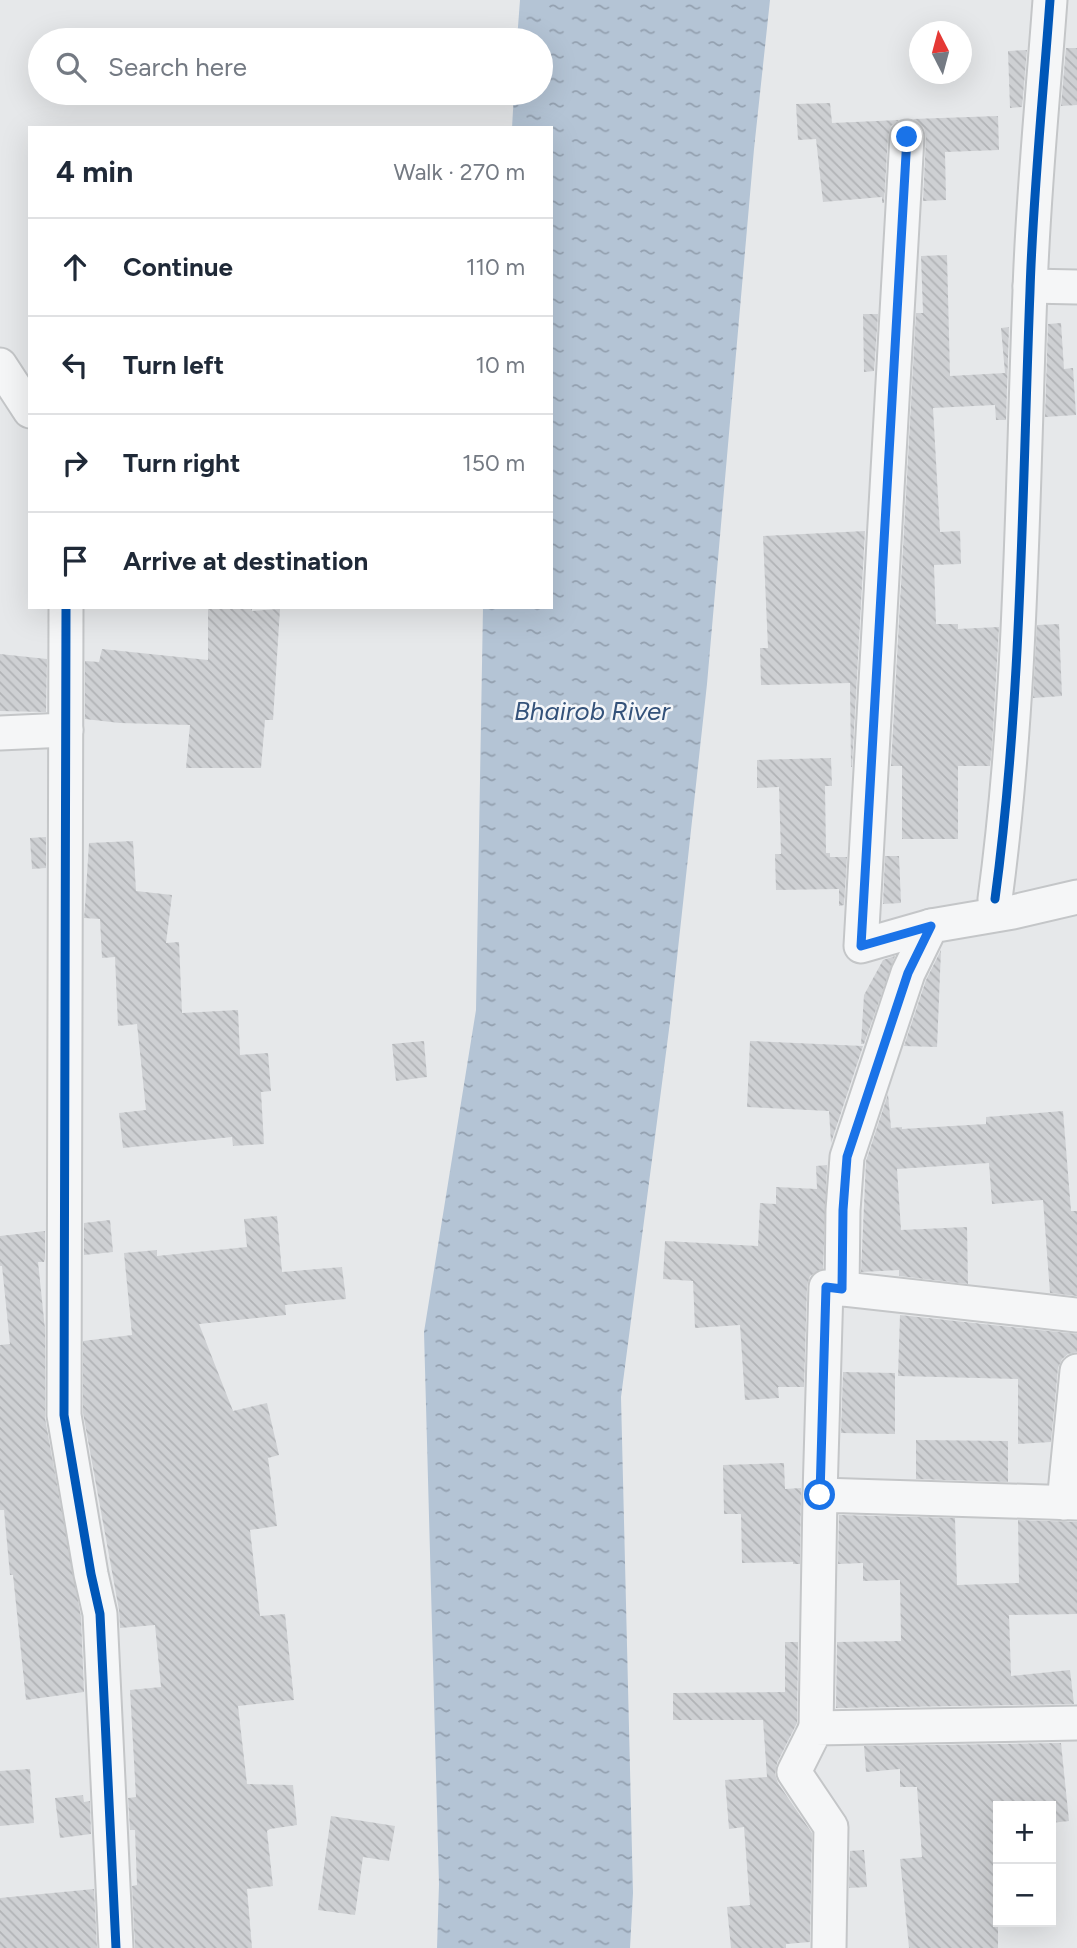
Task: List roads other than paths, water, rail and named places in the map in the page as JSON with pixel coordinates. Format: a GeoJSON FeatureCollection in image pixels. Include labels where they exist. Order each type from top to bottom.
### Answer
{"type":"FeatureCollection","features":[{"type":"Feature","properties":{"kind":"street"},"geometry":{"type":"LineString","coordinates":[[995,899],[1006,816],[1014,717],[1030,286],[1050,0]]}},
{"type":"Feature","properties":{"kind":"street"},"geometry":{"type":"LineString","coordinates":[[907,137],[861,946],[931,926],[1013,912],[1077,897]]}},
{"type":"Feature","properties":{"kind":"street"},"geometry":{"type":"LineString","coordinates":[[1030,286],[1077,287]]}},
{"type":"Feature","properties":{"kind":"street"},"geometry":{"type":"LineString","coordinates":[[0,365],[28,408]]}},
{"type":"Feature","properties":{"kind":"street"},"geometry":{"type":"LineString","coordinates":[[66,609],[64,1415],[100,1614],[117,1948]]}},
{"type":"Feature","properties":{"kind":"street"},"geometry":{"type":"LineString","coordinates":[[0,733],[66,730]]}},
{"type":"Feature","properties":{"kind":"street"},"geometry":{"type":"LineString","coordinates":[[842,1289],[847,1157],[908,973],[931,926]]}},
{"type":"Feature","properties":{"kind":"street"},"geometry":{"type":"LineString","coordinates":[[829,1948],[831,1827],[794,1772],[816,1728],[826,1287],[1077,1315]]}},
{"type":"Feature","properties":{"kind":"street"},"geometry":{"type":"LineString","coordinates":[[820,1495],[1071,1503],[1077,1371]]}},
{"type":"Feature","properties":{"kind":"street"},"geometry":{"type":"LineString","coordinates":[[816,1728],[1077,1723]]}},
{"type":"Feature","properties":{"kind":"water","name":"Bhairob River"},"geometry":{"type":"Polygon","coordinates":[[[520,0],[770,0],[754,149],[707,684],[670,1022],[621,1397],[633,1893],[630,1948],[437,1948],[439,1884],[424,1332],[476,1010],[483,609],[553,609],[553,126],[512,126],[513,105],[553,105],[553,28],[518,28],[520,0]]]}}]}
